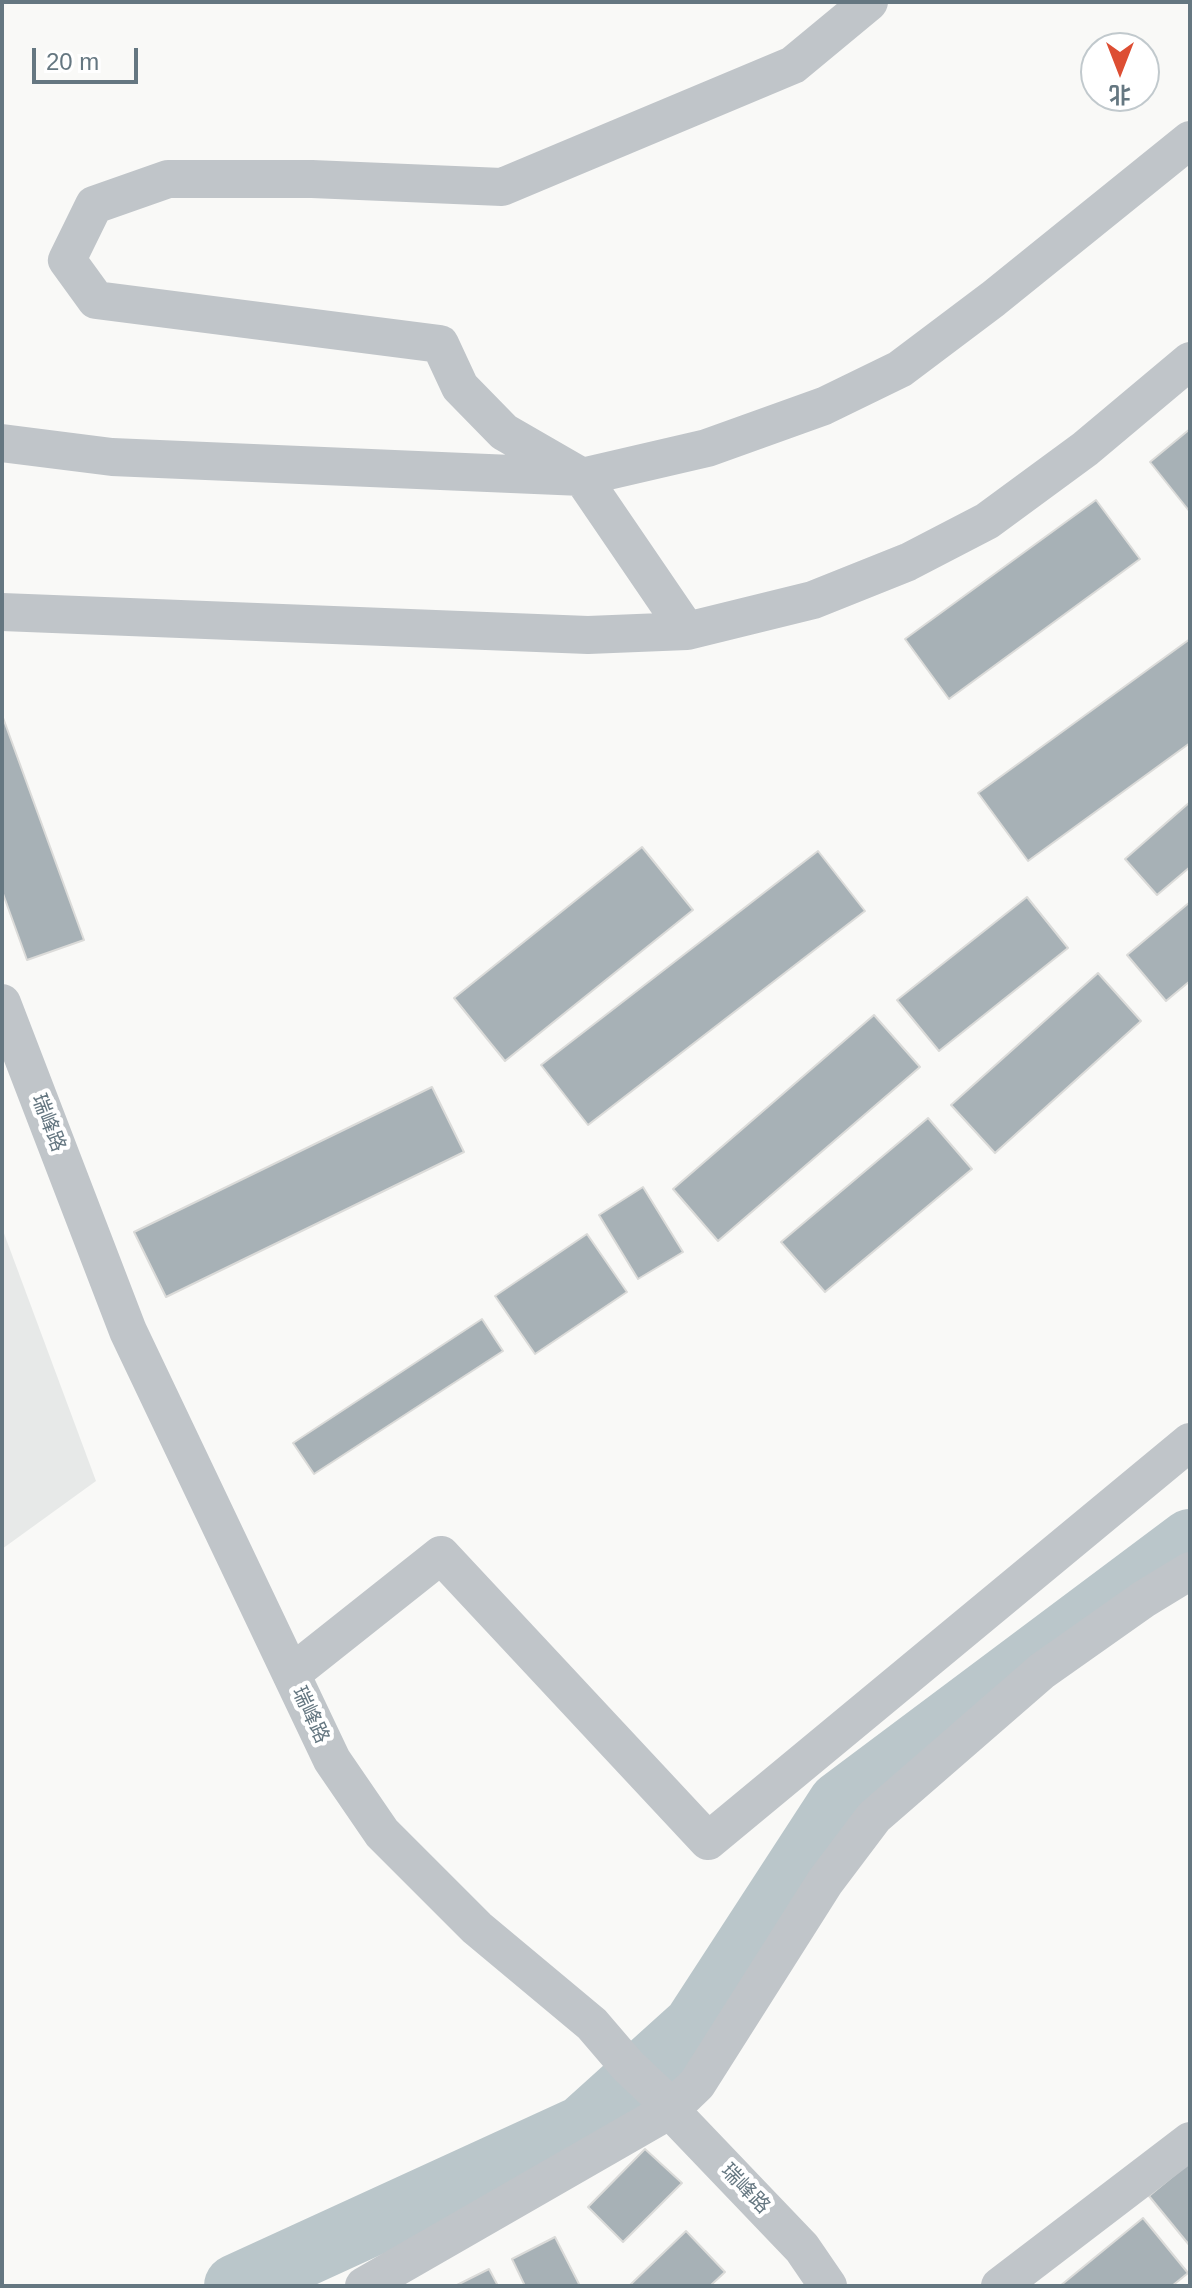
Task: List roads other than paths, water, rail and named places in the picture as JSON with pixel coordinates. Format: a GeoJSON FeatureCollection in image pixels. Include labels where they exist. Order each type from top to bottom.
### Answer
{"type":"FeatureCollection","features":[{"type":"Feature","properties":{"kind":"street"},"geometry":{"type":"LineString","coordinates":[[687,631],[582,477],[504,432],[460,387],[440,344],[96,300],[67,260],[94,205],[168,179],[312,179],[502,187],[793,65],[869,2]]}},
{"type":"Feature","properties":{"kind":"street"},"geometry":{"type":"LineString","coordinates":[[2,443],[112,457],[582,477],[707,448],[824,406],[900,369],[993,299],[1190,140]]}},
{"type":"Feature","properties":{"kind":"street"},"geometry":{"type":"LineString","coordinates":[[2,612],[588,635],[687,631],[813,600],[908,562],[987,521],[1085,449],[1190,361]]}},
{"type":"Feature","properties":{"kind":"street","name":"瑞峰路"},"geometry":{"type":"LineString","coordinates":[[2,1003],[128,1331],[332,1760],[382,1833],[477,1928],[592,2024],[628,2066],[802,2248],[828,2286]]}},
{"type":"Feature","properties":{"kind":"street"},"geometry":{"type":"LineString","coordinates":[[291,1674],[441,1555],[708,1841],[1190,1442]]}},
{"type":"Feature","properties":{"kind":"street"},"geometry":{"type":"LineString","coordinates":[[364,2286],[697,2084],[825,1882],[874,1817],[1042,1671],[1144,1599],[1190,1571]]}},
{"type":"Feature","properties":{"kind":"street"},"geometry":{"type":"LineString","coordinates":[[1000,2286],[1190,2141]]}},
{"type":"Feature","properties":{"kind":"waterway"},"geometry":{"type":"LineString","coordinates":[[236,2286],[583,2127],[695,2026],[840,1803],[1190,1541]]}}]}
